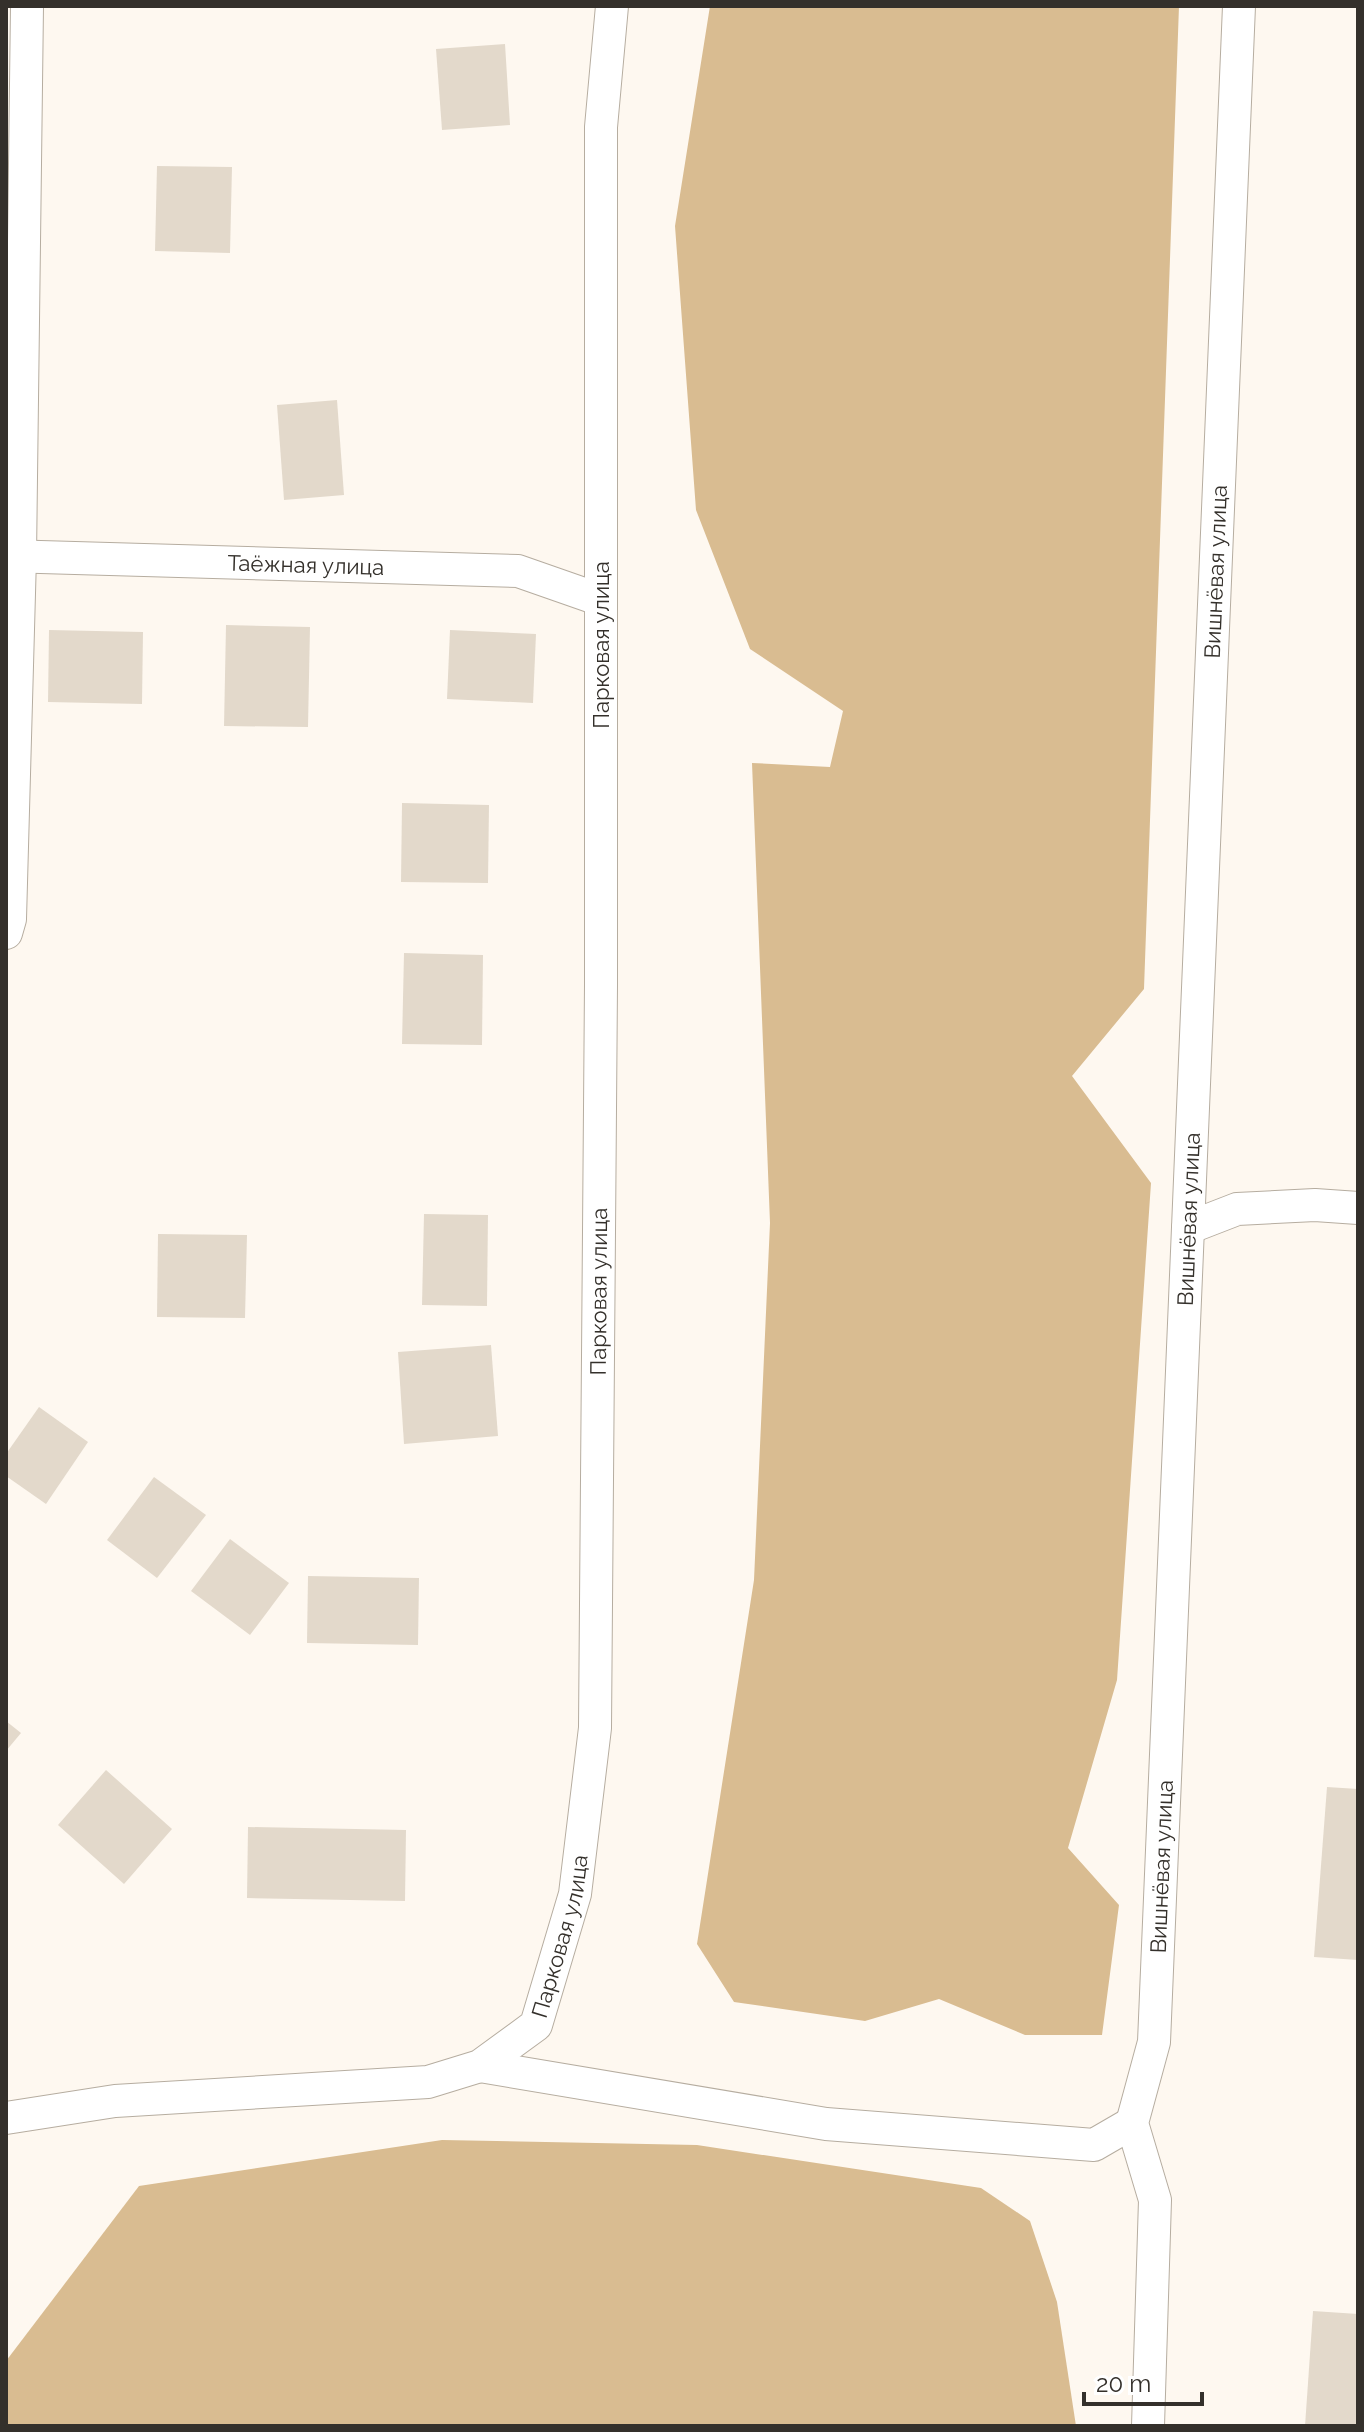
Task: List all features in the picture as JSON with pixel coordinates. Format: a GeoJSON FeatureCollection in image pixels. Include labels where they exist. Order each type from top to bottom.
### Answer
{"type":"FeatureCollection","features":[{"type":"Feature","properties":{"kind":"street"},"geometry":{"type":"LineString","coordinates":[[6,933],[10,919],[13,557],[27,6]]}},
{"type":"Feature","properties":{"kind":"street","name":"Парковая улица"},"geometry":{"type":"LineString","coordinates":[[6,2118],[115,2101],[428,2082],[480,2066],[536,2025],[575,1894],[595,1728],[601,127],[612,6]]}},
{"type":"Feature","properties":{"kind":"street","name":"Вишнёвая улица"},"geometry":{"type":"LineString","coordinates":[[1132,2123],[1154,2042],[1239,6]]}},
{"type":"Feature","properties":{"kind":"street","name":"Таёжная улица"},"geometry":{"type":"LineString","coordinates":[[13,557],[518,571],[601,600]]}},
{"type":"Feature","properties":{"kind":"street"},"geometry":{"type":"LineString","coordinates":[[1188,1228],[1237,1209],[1315,1205],[1358,1208]]}},
{"type":"Feature","properties":{"kind":"street"},"geometry":{"type":"LineString","coordinates":[[480,2066],[826,2124],[1094,2145],[1132,2123],[1155,2200],[1148,2426]]}},
{"type":"Feature","properties":{"kind":"shaded area"},"geometry":{"type":"Polygon","coordinates":[[[710,6],[1179,6],[1144,989],[1072,1076],[1151,1183],[1117,1680],[1068,1848],[1119,1905],[1102,2035],[1025,2035],[939,1999],[865,2021],[734,2002],[697,1944],[754,1580],[770,1223],[752,763],[830,767],[843,711],[750,649],[696,510],[675,226],[710,6]]]}},
{"type":"Feature","properties":{"kind":"shaded area"},"geometry":{"type":"Polygon","coordinates":[[[442,2140],[697,2145],[981,2188],[1030,2221],[1057,2302],[1076,2426],[6,2426],[6,2361],[139,2186],[442,2140]]]}},
{"type":"Feature","properties":{"kind":"building"},"geometry":{"type":"Polygon","coordinates":[[[505,44],[510,125],[442,130],[436,49],[505,44]]]}},
{"type":"Feature","properties":{"kind":"building"},"geometry":{"type":"Polygon","coordinates":[[[157,166],[232,167],[230,253],[155,251],[157,166]]]}},
{"type":"Feature","properties":{"kind":"building"},"geometry":{"type":"Polygon","coordinates":[[[337,400],[344,495],[284,500],[277,405],[337,400]]]}},
{"type":"Feature","properties":{"kind":"building"},"geometry":{"type":"Polygon","coordinates":[[[226,625],[310,627],[308,727],[224,726],[226,625]]]}},
{"type":"Feature","properties":{"kind":"building"},"geometry":{"type":"Polygon","coordinates":[[[49,630],[143,632],[142,704],[48,702],[49,630]]]}},
{"type":"Feature","properties":{"kind":"building"},"geometry":{"type":"Polygon","coordinates":[[[450,630],[536,634],[533,703],[447,699],[450,630]]]}},
{"type":"Feature","properties":{"kind":"building"},"geometry":{"type":"Polygon","coordinates":[[[402,803],[489,805],[488,883],[401,882],[402,803]]]}},
{"type":"Feature","properties":{"kind":"building"},"geometry":{"type":"Polygon","coordinates":[[[404,953],[483,955],[482,1045],[402,1044],[404,953]]]}},
{"type":"Feature","properties":{"kind":"building"},"geometry":{"type":"Polygon","coordinates":[[[424,1214],[488,1215],[487,1306],[422,1305],[424,1214]]]}},
{"type":"Feature","properties":{"kind":"building"},"geometry":{"type":"Polygon","coordinates":[[[158,1234],[247,1235],[245,1318],[157,1317],[158,1234]]]}},
{"type":"Feature","properties":{"kind":"building"},"geometry":{"type":"Polygon","coordinates":[[[491,1345],[498,1436],[404,1444],[398,1352],[491,1345]]]}},
{"type":"Feature","properties":{"kind":"building"},"geometry":{"type":"Polygon","coordinates":[[[39,1407],[88,1442],[46,1504],[6,1476],[6,1454],[39,1407]]]}},
{"type":"Feature","properties":{"kind":"building"},"geometry":{"type":"Polygon","coordinates":[[[154,1477],[206,1515],[157,1578],[107,1540],[154,1477]]]}},
{"type":"Feature","properties":{"kind":"building"},"geometry":{"type":"Polygon","coordinates":[[[230,1539],[289,1583],[250,1635],[191,1591],[230,1539]]]}},
{"type":"Feature","properties":{"kind":"building"},"geometry":{"type":"Polygon","coordinates":[[[308,1576],[419,1578],[418,1645],[307,1643],[308,1576]]]}},
{"type":"Feature","properties":{"kind":"building"},"geometry":{"type":"Polygon","coordinates":[[[6,1721],[21,1733],[6,1751],[6,1721]]]}},
{"type":"Feature","properties":{"kind":"building"},"geometry":{"type":"Polygon","coordinates":[[[106,1770],[172,1829],[124,1884],[58,1825],[106,1770]]]}},
{"type":"Feature","properties":{"kind":"building"},"geometry":{"type":"Polygon","coordinates":[[[1327,1787],[1358,1789],[1358,1960],[1314,1957],[1327,1787]]]}},
{"type":"Feature","properties":{"kind":"building"},"geometry":{"type":"Polygon","coordinates":[[[248,1827],[406,1830],[405,1901],[247,1898],[248,1827]]]}},
{"type":"Feature","properties":{"kind":"building"},"geometry":{"type":"Polygon","coordinates":[[[1313,2311],[1358,2314],[1358,2426],[1305,2426],[1313,2311]]]}}]}
